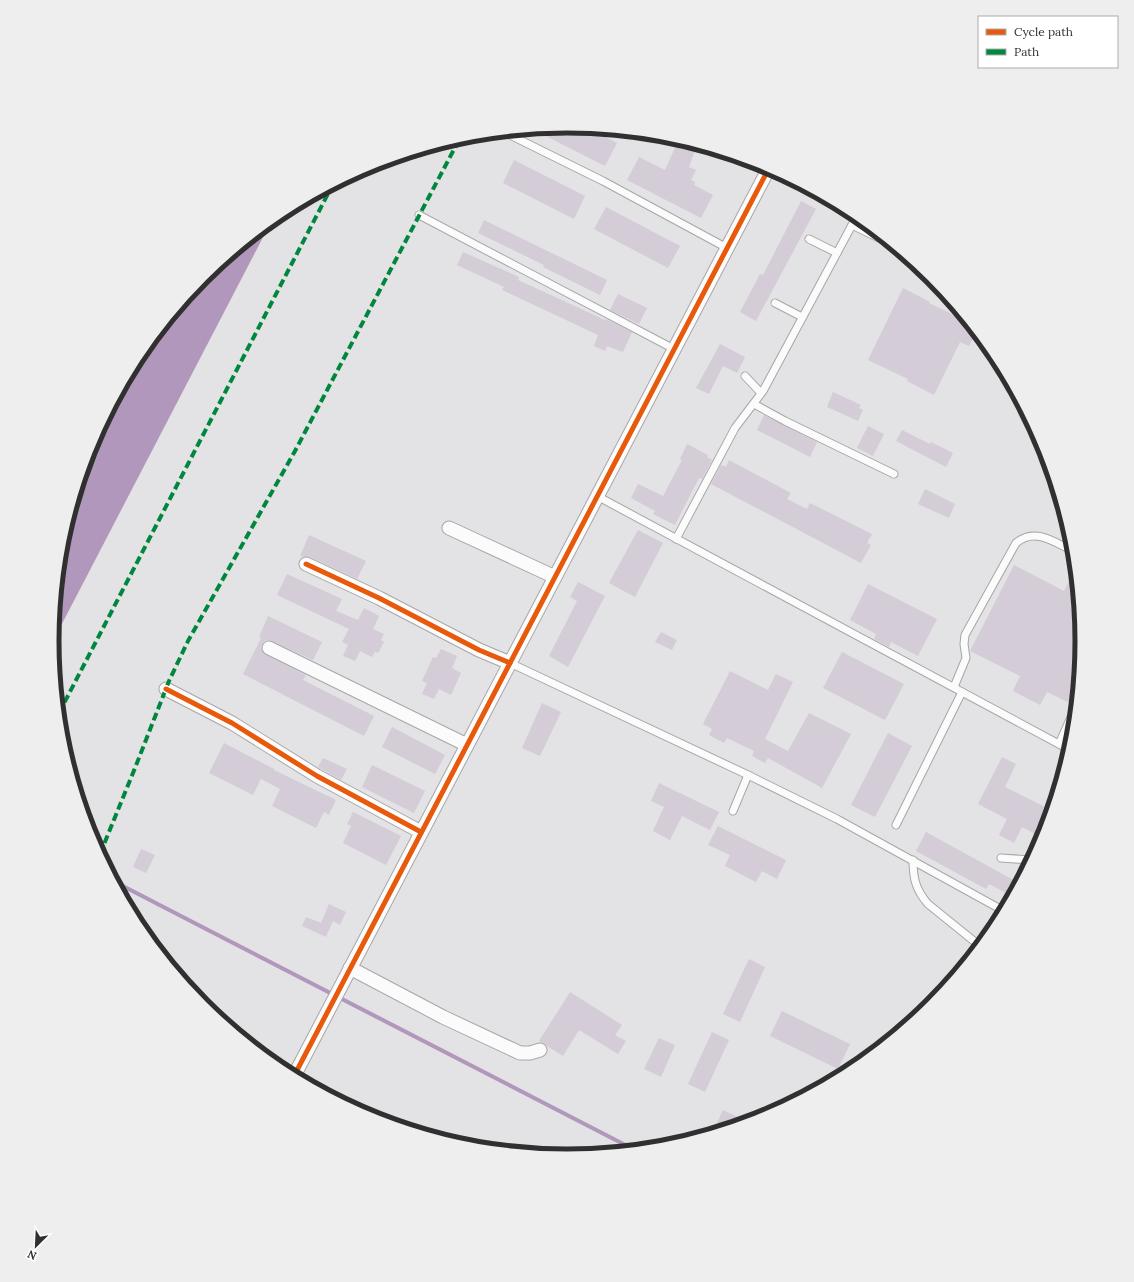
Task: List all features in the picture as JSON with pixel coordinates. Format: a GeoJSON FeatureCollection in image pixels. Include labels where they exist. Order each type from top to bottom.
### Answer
{"type":"FeatureCollection","features":[{"type":"Feature","properties":{"kind":"street"},"geometry":{"type":"LineString","coordinates":[[297,1071],[766,174]]}},
{"type":"Feature","properties":{"kind":"street"},"geometry":{"type":"LineString","coordinates":[[449,528],[555,577]]}},
{"type":"Feature","properties":{"kind":"street"},"geometry":{"type":"LineString","coordinates":[[306,564],[379,598],[480,650],[510,663]]}},
{"type":"Feature","properties":{"kind":"street"},"geometry":{"type":"LineString","coordinates":[[269,648],[467,745]]}},
{"type":"Feature","properties":{"kind":"street"},"geometry":{"type":"LineString","coordinates":[[166,689],[232,723],[317,776],[421,832]]}},
{"type":"Feature","properties":{"kind":"street"},"geometry":{"type":"LineString","coordinates":[[350,968],[443,1017],[520,1053],[530,1053],[540,1050]]}},
{"type":"Feature","properties":{"kind":"lane"},"geometry":{"type":"LineString","coordinates":[[512,136],[603,181],[727,248]]}},
{"type":"Feature","properties":{"kind":"lane"},"geometry":{"type":"LineString","coordinates":[[419,215],[674,349]]}},
{"type":"Feature","properties":{"kind":"lane"},"geometry":{"type":"LineString","coordinates":[[676,539],[735,428],[761,393],[854,223]]}},
{"type":"Feature","properties":{"kind":"lane"},"geometry":{"type":"LineString","coordinates":[[852,226],[872,235]]}},
{"type":"Feature","properties":{"kind":"lane"},"geometry":{"type":"LineString","coordinates":[[809,239],[837,253]]}},
{"type":"Feature","properties":{"kind":"lane"},"geometry":{"type":"LineString","coordinates":[[775,303],[802,317]]}},
{"type":"Feature","properties":{"kind":"lane"},"geometry":{"type":"LineString","coordinates":[[745,376],[761,393]]}},
{"type":"Feature","properties":{"kind":"lane"},"geometry":{"type":"LineString","coordinates":[[754,404],[784,421],[894,474]]}},
{"type":"Feature","properties":{"kind":"lane"},"geometry":{"type":"LineString","coordinates":[[597,496],[1064,746]]}},
{"type":"Feature","properties":{"kind":"lane"},"geometry":{"type":"LineString","coordinates":[[954,687],[966,658],[964,644],[965,635],[1016,543],[1020,539],[1033,535],[1041,536],[1066,548]]}},
{"type":"Feature","properties":{"kind":"lane"},"geometry":{"type":"LineString","coordinates":[[510,663],[748,775],[847,824],[999,908]]}},
{"type":"Feature","properties":{"kind":"lane"},"geometry":{"type":"LineString","coordinates":[[896,825],[962,692]]}},
{"type":"Feature","properties":{"kind":"lane"},"geometry":{"type":"LineString","coordinates":[[1059,744],[1068,725]]}},
{"type":"Feature","properties":{"kind":"lane"},"geometry":{"type":"LineString","coordinates":[[733,811],[748,775]]}},
{"type":"Feature","properties":{"kind":"lane"},"geometry":{"type":"LineString","coordinates":[[1001,858],[1026,860]]}},
{"type":"Feature","properties":{"kind":"lane"},"geometry":{"type":"LineString","coordinates":[[913,860],[913,874],[917,888],[922,897],[928,904],[975,942]]}},
{"type":"Feature","properties":{"kind":"shaded area"},"geometry":{"type":"Polygon","coordinates":[[[265,233],[59,629],[63,575],[76,510],[86,478],[111,416],[145,359],[185,306],[232,259],[265,233]]]}},
{"type":"Feature","properties":{"kind":"building"},"geometry":{"type":"Polygon","coordinates":[[[541,134],[599,134],[617,143],[605,166],[541,134]]]}},
{"type":"Feature","properties":{"kind":"building"},"geometry":{"type":"Polygon","coordinates":[[[676,145],[695,149],[689,167],[696,170],[691,180],[695,182],[694,185],[713,195],[701,218],[627,180],[639,157],[665,170],[676,145]]]}},
{"type":"Feature","properties":{"kind":"building"},"geometry":{"type":"Polygon","coordinates":[[[514,160],[585,196],[574,219],[503,183],[514,160]]]}},
{"type":"Feature","properties":{"kind":"building"},"geometry":{"type":"Polygon","coordinates":[[[801,201],[816,209],[756,321],[740,312],[760,274],[763,275],[801,201]]]}},
{"type":"Feature","properties":{"kind":"building"},"geometry":{"type":"Polygon","coordinates":[[[606,207],[680,246],[668,268],[594,229],[606,207]]]}},
{"type":"Feature","properties":{"kind":"building"},"geometry":{"type":"Polygon","coordinates":[[[484,220],[607,280],[600,295],[543,267],[544,265],[478,233],[484,220]]]}},
{"type":"Feature","properties":{"kind":"building"},"geometry":{"type":"Polygon","coordinates":[[[463,252],[519,277],[518,280],[632,332],[623,352],[607,346],[605,351],[594,346],[598,335],[502,290],[504,287],[457,265],[463,252]]]}},
{"type":"Feature","properties":{"kind":"building"},"geometry":{"type":"Polygon","coordinates":[[[903,288],[930,302],[929,303],[958,317],[974,337],[969,346],[960,342],[934,395],[907,381],[908,379],[868,360],[903,288]]]}},
{"type":"Feature","properties":{"kind":"building"},"geometry":{"type":"Polygon","coordinates":[[[618,294],[647,308],[639,324],[610,310],[618,294]]]}},
{"type":"Feature","properties":{"kind":"building"},"geometry":{"type":"Polygon","coordinates":[[[720,344],[745,357],[737,373],[723,366],[709,394],[696,388],[720,344]]]}},
{"type":"Feature","properties":{"kind":"building"},"geometry":{"type":"Polygon","coordinates":[[[833,392],[861,405],[859,408],[863,410],[858,421],[827,407],[833,392]]]}},
{"type":"Feature","properties":{"kind":"building"},"geometry":{"type":"Polygon","coordinates":[[[764,415],[817,442],[810,457],[757,430],[764,415]]]}},
{"type":"Feature","properties":{"kind":"building"},"geometry":{"type":"Polygon","coordinates":[[[868,426],[884,434],[873,456],[857,448],[868,426]]]}},
{"type":"Feature","properties":{"kind":"building"},"geometry":{"type":"Polygon","coordinates":[[[902,430],[930,444],[931,442],[953,453],[946,467],[896,441],[902,430]]]}},
{"type":"Feature","properties":{"kind":"building"},"geometry":{"type":"Polygon","coordinates":[[[687,444],[708,455],[707,457],[712,460],[702,479],[699,478],[675,525],[653,514],[655,511],[631,498],[638,484],[663,496],[682,460],[680,459],[687,444]]]}},
{"type":"Feature","properties":{"kind":"building"},"geometry":{"type":"Polygon","coordinates":[[[729,460],[791,493],[787,499],[807,509],[810,503],[872,534],[867,543],[871,545],[861,563],[711,484],[721,465],[726,467],[729,460]]]}},
{"type":"Feature","properties":{"kind":"building"},"geometry":{"type":"Polygon","coordinates":[[[925,489],[955,504],[949,518],[918,504],[925,489]]]}},
{"type":"Feature","properties":{"kind":"building"},"geometry":{"type":"Polygon","coordinates":[[[638,530],[663,543],[635,597],[609,583],[638,530]]]}},
{"type":"Feature","properties":{"kind":"building"},"geometry":{"type":"Polygon","coordinates":[[[309,535],[366,561],[357,579],[309,557],[300,556],[309,535]]]}},
{"type":"Feature","properties":{"kind":"building"},"geometry":{"type":"Polygon","coordinates":[[[1014,565],[1064,591],[1071,577],[1075,641],[1071,704],[1047,692],[1040,705],[1013,691],[1020,676],[970,651],[1014,565]]]}},
{"type":"Feature","properties":{"kind":"building"},"geometry":{"type":"Polygon","coordinates":[[[287,574],[342,599],[336,611],[358,620],[364,608],[379,616],[373,629],[384,634],[381,640],[384,642],[378,653],[375,652],[372,657],[360,651],[355,661],[343,656],[348,645],[342,642],[349,629],[277,595],[287,574]]]}},
{"type":"Feature","properties":{"kind":"building"},"geometry":{"type":"Polygon","coordinates":[[[578,582],[605,596],[568,667],[549,656],[577,601],[570,597],[578,582]]]}},
{"type":"Feature","properties":{"kind":"building"},"geometry":{"type":"Polygon","coordinates":[[[868,584],[937,619],[918,656],[891,642],[889,647],[874,639],[876,634],[850,620],[868,584]]]}},
{"type":"Feature","properties":{"kind":"building"},"geometry":{"type":"Polygon","coordinates":[[[268,616],[322,642],[313,660],[269,640],[262,644],[261,648],[263,653],[306,675],[303,680],[374,716],[364,736],[243,674],[261,638],[259,637],[268,616]]]}},
{"type":"Feature","properties":{"kind":"building"},"geometry":{"type":"Polygon","coordinates":[[[661,632],[677,640],[672,650],[655,642],[661,632]]]}},
{"type":"Feature","properties":{"kind":"building"},"geometry":{"type":"Polygon","coordinates":[[[441,649],[457,656],[452,668],[461,673],[451,695],[439,689],[434,699],[422,694],[427,683],[422,681],[433,657],[436,658],[441,649]]]}},
{"type":"Feature","properties":{"kind":"building"},"geometry":{"type":"Polygon","coordinates":[[[842,652],[904,684],[885,720],[823,688],[842,652]]]}},
{"type":"Feature","properties":{"kind":"building"},"geometry":{"type":"Polygon","coordinates":[[[730,671],[768,690],[776,674],[793,682],[765,739],[788,751],[809,713],[851,734],[822,788],[768,758],[765,763],[752,756],[754,751],[727,738],[724,743],[709,735],[712,729],[703,724],[730,671]]]}},
{"type":"Feature","properties":{"kind":"building"},"geometry":{"type":"Polygon","coordinates":[[[542,703],[561,712],[540,756],[522,748],[542,703]]]}},
{"type":"Feature","properties":{"kind":"building"},"geometry":{"type":"Polygon","coordinates":[[[392,727],[445,755],[435,774],[382,747],[392,727]]]}},
{"type":"Feature","properties":{"kind":"building"},"geometry":{"type":"Polygon","coordinates":[[[888,733],[912,746],[875,817],[851,805],[888,733]]]}},
{"type":"Feature","properties":{"kind":"building"},"geometry":{"type":"Polygon","coordinates":[[[224,743],[274,770],[336,800],[329,815],[324,812],[316,828],[272,806],[280,789],[261,779],[253,795],[209,773],[224,743]]]}},
{"type":"Feature","properties":{"kind":"building"},"geometry":{"type":"Polygon","coordinates":[[[1002,757],[1016,764],[1005,787],[1047,808],[1036,834],[1022,827],[1014,843],[999,835],[1007,819],[978,804],[1002,757]]]}},
{"type":"Feature","properties":{"kind":"building"},"geometry":{"type":"Polygon","coordinates":[[[323,758],[347,769],[341,780],[318,767],[323,758]]]}},
{"type":"Feature","properties":{"kind":"building"},"geometry":{"type":"Polygon","coordinates":[[[372,765],[425,791],[414,813],[362,787],[372,765]]]}},
{"type":"Feature","properties":{"kind":"building"},"geometry":{"type":"Polygon","coordinates":[[[659,783],[719,812],[710,830],[682,816],[670,840],[653,831],[664,807],[651,801],[659,783]]]}},
{"type":"Feature","properties":{"kind":"building"},"geometry":{"type":"Polygon","coordinates":[[[353,812],[401,836],[386,865],[343,843],[351,826],[347,824],[353,812]]]}},
{"type":"Feature","properties":{"kind":"building"},"geometry":{"type":"Polygon","coordinates":[[[718,826],[786,860],[777,879],[762,871],[756,882],[725,866],[730,855],[708,845],[718,826]]]}},
{"type":"Feature","properties":{"kind":"building"},"geometry":{"type":"Polygon","coordinates":[[[926,832],[1015,881],[1008,894],[989,884],[986,889],[916,851],[926,832]]]}},
{"type":"Feature","properties":{"kind":"building"},"geometry":{"type":"Polygon","coordinates":[[[141,849],[155,855],[146,873],[133,867],[141,849]]]}},
{"type":"Feature","properties":{"kind":"building"},"geometry":{"type":"Polygon","coordinates":[[[329,904],[346,912],[340,925],[333,921],[326,937],[302,926],[306,917],[321,923],[329,904]]]}},
{"type":"Feature","properties":{"kind":"building"},"geometry":{"type":"Polygon","coordinates":[[[749,959],[765,967],[740,1022],[723,1014],[749,959]]]}},
{"type":"Feature","properties":{"kind":"building"},"geometry":{"type":"Polygon","coordinates":[[[570,992],[622,1025],[615,1035],[626,1041],[618,1054],[579,1030],[563,1056],[539,1041],[570,992]]]}},
{"type":"Feature","properties":{"kind":"building"},"geometry":{"type":"Polygon","coordinates":[[[782,1011],[850,1044],[838,1069],[770,1036],[782,1011]]]}},
{"type":"Feature","properties":{"kind":"building"},"geometry":{"type":"Polygon","coordinates":[[[712,1032],[729,1040],[705,1092],[688,1084],[712,1032]]]}},
{"type":"Feature","properties":{"kind":"building"},"geometry":{"type":"Polygon","coordinates":[[[659,1038],[675,1045],[661,1077],[644,1069],[659,1038]]]}},
{"type":"Feature","properties":{"kind":"building"},"geometry":{"type":"Polygon","coordinates":[[[723,1110],[740,1118],[730,1122],[715,1127],[723,1110]]]}},
{"type":"Feature","properties":{"kind":"waterway"},"geometry":{"type":"LineString","coordinates":[[122,885],[626,1146]]}},
{"type":"Feature","properties":{"kind":"marked path"},"geometry":{"type":"LineString","coordinates":[[103,847],[169,681],[188,641],[295,451],[456,146]]}},
{"type":"Feature","properties":{"kind":"marked path"},"geometry":{"type":"LineString","coordinates":[[63,706],[329,192]]}},
{"type":"Feature","properties":{"kind":"cycle path"},"geometry":{"type":"LineString","coordinates":[[297,1071],[766,174]]}},
{"type":"Feature","properties":{"kind":"cycle path"},"geometry":{"type":"LineString","coordinates":[[306,564],[379,598],[479,650],[510,663]]}},
{"type":"Feature","properties":{"kind":"cycle path"},"geometry":{"type":"LineString","coordinates":[[166,689],[232,723],[317,776],[421,832]]}}]}
